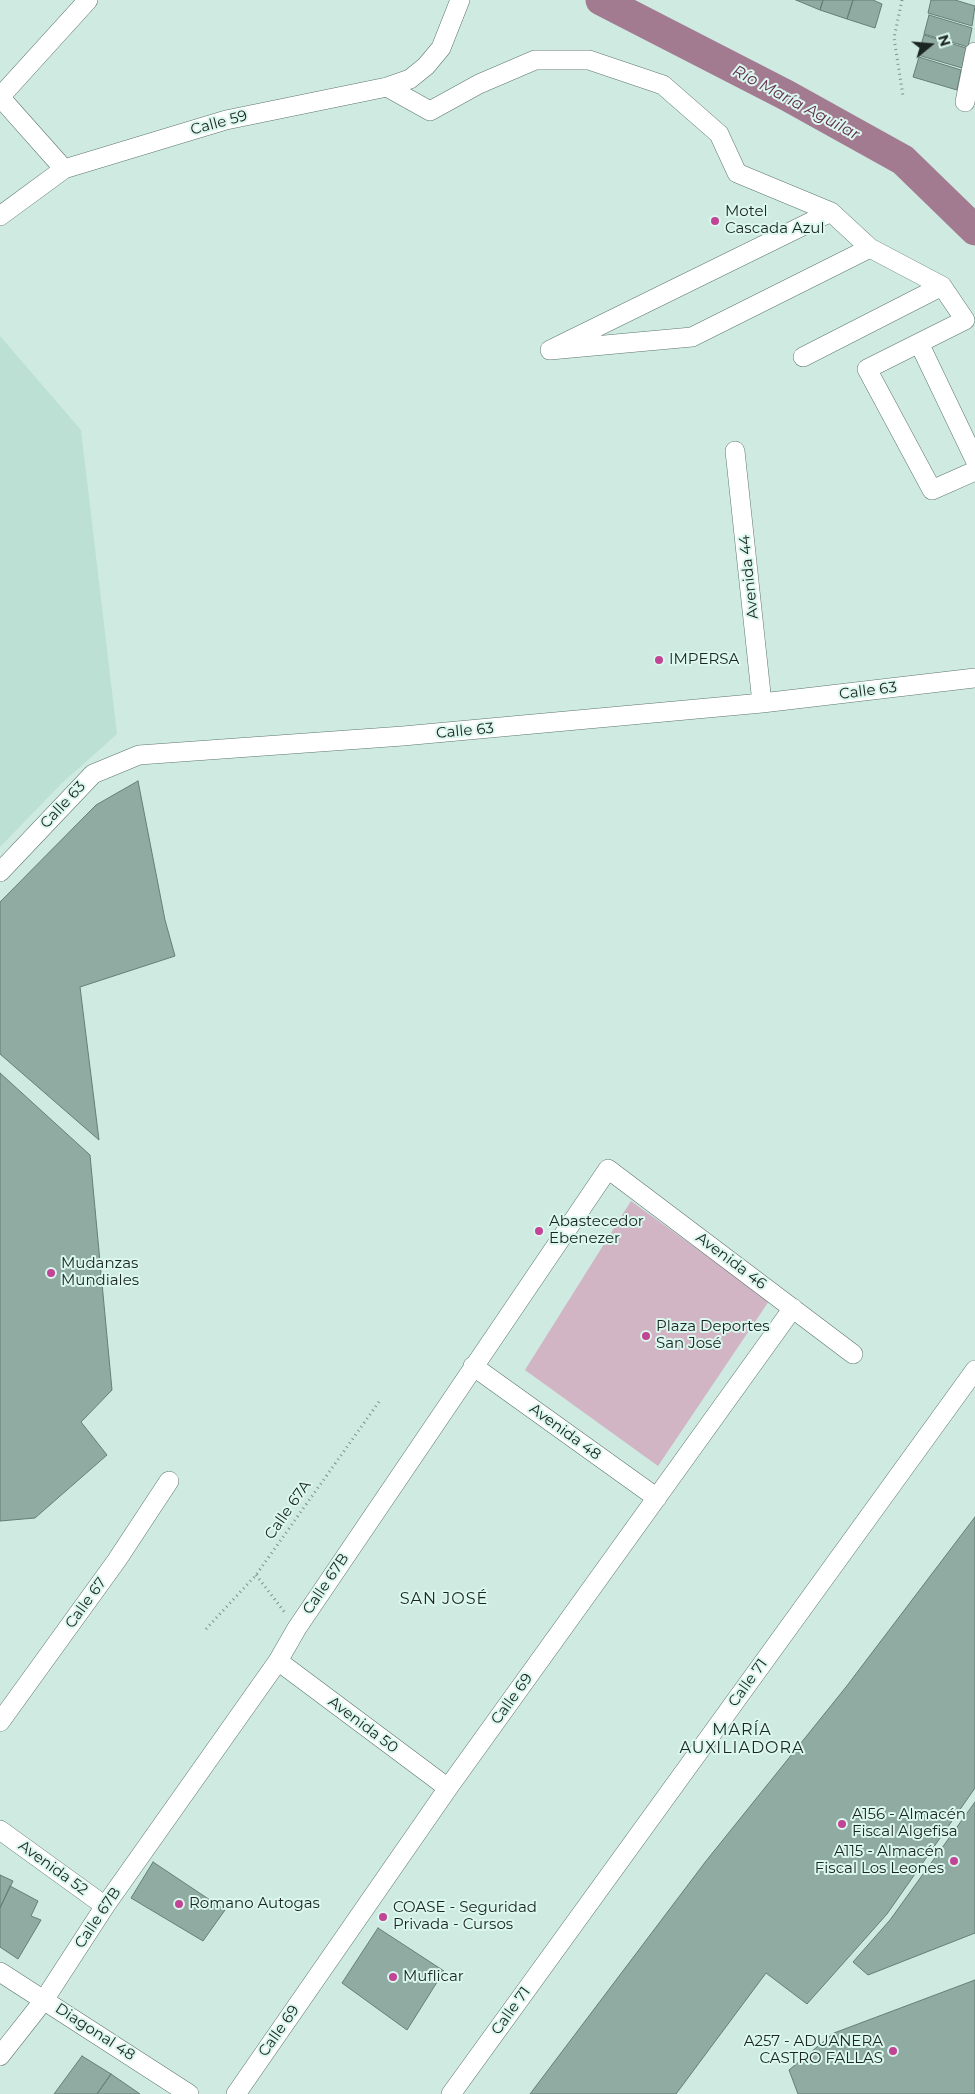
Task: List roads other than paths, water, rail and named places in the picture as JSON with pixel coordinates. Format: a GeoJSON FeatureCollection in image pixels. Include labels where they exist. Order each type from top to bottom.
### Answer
{"type":"FeatureCollection","features":[{"type":"Feature","properties":{"kind":"street"},"geometry":{"type":"LineString","coordinates":[[64,170],[0,97],[88,0]]}},
{"type":"Feature","properties":{"kind":"street","name":"Calle 59"},"geometry":{"type":"LineString","coordinates":[[0,216],[64,170],[226,120],[387,87],[410,79],[426,66],[441,48],[460,0]]}},
{"type":"Feature","properties":{"kind":"street"},"geometry":{"type":"LineString","coordinates":[[965,102],[975,52]]}},
{"type":"Feature","properties":{"kind":"street"},"geometry":{"type":"LineString","coordinates":[[387,87],[430,112],[479,84],[535,60],[589,60],[663,85],[719,134],[737,173],[831,212],[870,248],[942,286],[965,320],[867,370],[932,490],[975,471]]}},
{"type":"Feature","properties":{"kind":"street"},"geometry":{"type":"LineString","coordinates":[[831,212],[550,350],[692,337],[870,248]]}},
{"type":"Feature","properties":{"kind":"street"},"geometry":{"type":"LineString","coordinates":[[803,357],[942,286]]}},
{"type":"Feature","properties":{"kind":"street"},"geometry":{"type":"LineString","coordinates":[[919,343],[975,460]]}},
{"type":"Feature","properties":{"kind":"street","name":"Avenida 44"},"geometry":{"type":"LineString","coordinates":[[735,451],[762,703]]}},
{"type":"Feature","properties":{"kind":"street","name":"Calle 63"},"geometry":{"type":"LineString","coordinates":[[0,872],[93,774],[139,756],[403,736],[762,703],[975,678]]}},
{"type":"Feature","properties":{"kind":"street","name":"Avenida 46"},"geometry":{"type":"LineString","coordinates":[[608,1169],[853,1354]]}},
{"type":"Feature","properties":{"kind":"street","name":"Calle 67B"},"geometry":{"type":"LineString","coordinates":[[44,2000],[105,1906],[278,1661],[297,1628],[608,1169]]}},
{"type":"Feature","properties":{"kind":"street","name":"Calle 69"},"geometry":{"type":"LineString","coordinates":[[236,2094],[448,1788],[793,1308]]}},
{"type":"Feature","properties":{"kind":"street","name":"Avenida 48"},"geometry":{"type":"LineString","coordinates":[[473,1366],[657,1498]]}},
{"type":"Feature","properties":{"kind":"street","name":"Calle 71"},"geometry":{"type":"LineString","coordinates":[[451,2094],[975,1370]]}},
{"type":"Feature","properties":{"kind":"street","name":"Calle 67"},"geometry":{"type":"LineString","coordinates":[[0,1722],[116,1560],[168,1481]]}},
{"type":"Feature","properties":{"kind":"street","name":"Avenida 50"},"geometry":{"type":"LineString","coordinates":[[278,1661],[448,1788]]}},
{"type":"Feature","properties":{"kind":"street","name":"Avenida 52"},"geometry":{"type":"LineString","coordinates":[[0,1830],[105,1906]]}},
{"type":"Feature","properties":{"kind":"street","name":"Diagonal 48"},"geometry":{"type":"LineString","coordinates":[[0,1972],[189,2094]]}},
{"type":"Feature","properties":{"kind":"street"},"geometry":{"type":"LineString","coordinates":[[0,2056],[44,2000]]}},
{"type":"Feature","properties":{"kind":"waterway","name":"Río María Aguilar"},"geometry":{"type":"LineString","coordinates":[[601,0],[786,95],[903,160],[975,230]]}},
{"type":"Feature","properties":{"kind":"place","name":"Motel Cascada Azul"},"geometry":{"type":"Point","coordinates":[715,221]}},
{"type":"Feature","properties":{"kind":"place","name":"IMPERSA"},"geometry":{"type":"Point","coordinates":[659,660]}},
{"type":"Feature","properties":{"kind":"place","name":"Abastecedor Ebenezer"},"geometry":{"type":"Point","coordinates":[539,1231]}},
{"type":"Feature","properties":{"kind":"place","name":"Mudanzas Mundiales"},"geometry":{"type":"Point","coordinates":[51,1273]}},
{"type":"Feature","properties":{"kind":"place","name":"Plaza Deportes San José"},"geometry":{"type":"Point","coordinates":[646,1336]}},
{"type":"Feature","properties":{"kind":"place","name":"A156 - Almacén Fiscal Algefisa"},"geometry":{"type":"Point","coordinates":[842,1824]}},
{"type":"Feature","properties":{"kind":"place","name":"A115 - Almacén Fiscal Los Leones"},"geometry":{"type":"Point","coordinates":[954,1861]}},
{"type":"Feature","properties":{"kind":"place","name":"Romano Autogas"},"geometry":{"type":"Point","coordinates":[179,1904]}},
{"type":"Feature","properties":{"kind":"place","name":"COASE - Seguridad Privada - Cursos"},"geometry":{"type":"Point","coordinates":[383,1917]}},
{"type":"Feature","properties":{"kind":"place","name":"Muflicar"},"geometry":{"type":"Point","coordinates":[393,1977]}},
{"type":"Feature","properties":{"kind":"place","name":"A257 - ADUANERA CASTRO FALLAS"},"geometry":{"type":"Point","coordinates":[893,2051]}},
{"type":"Feature","properties":{"kind":"district","name":"SAN JOSÉ"},"geometry":{"type":"Point","coordinates":[444,1599]}},
{"type":"Feature","properties":{"kind":"district","name":"MARÍA AUXILIADORA"},"geometry":{"type":"Point","coordinates":[742,1739]}}]}
